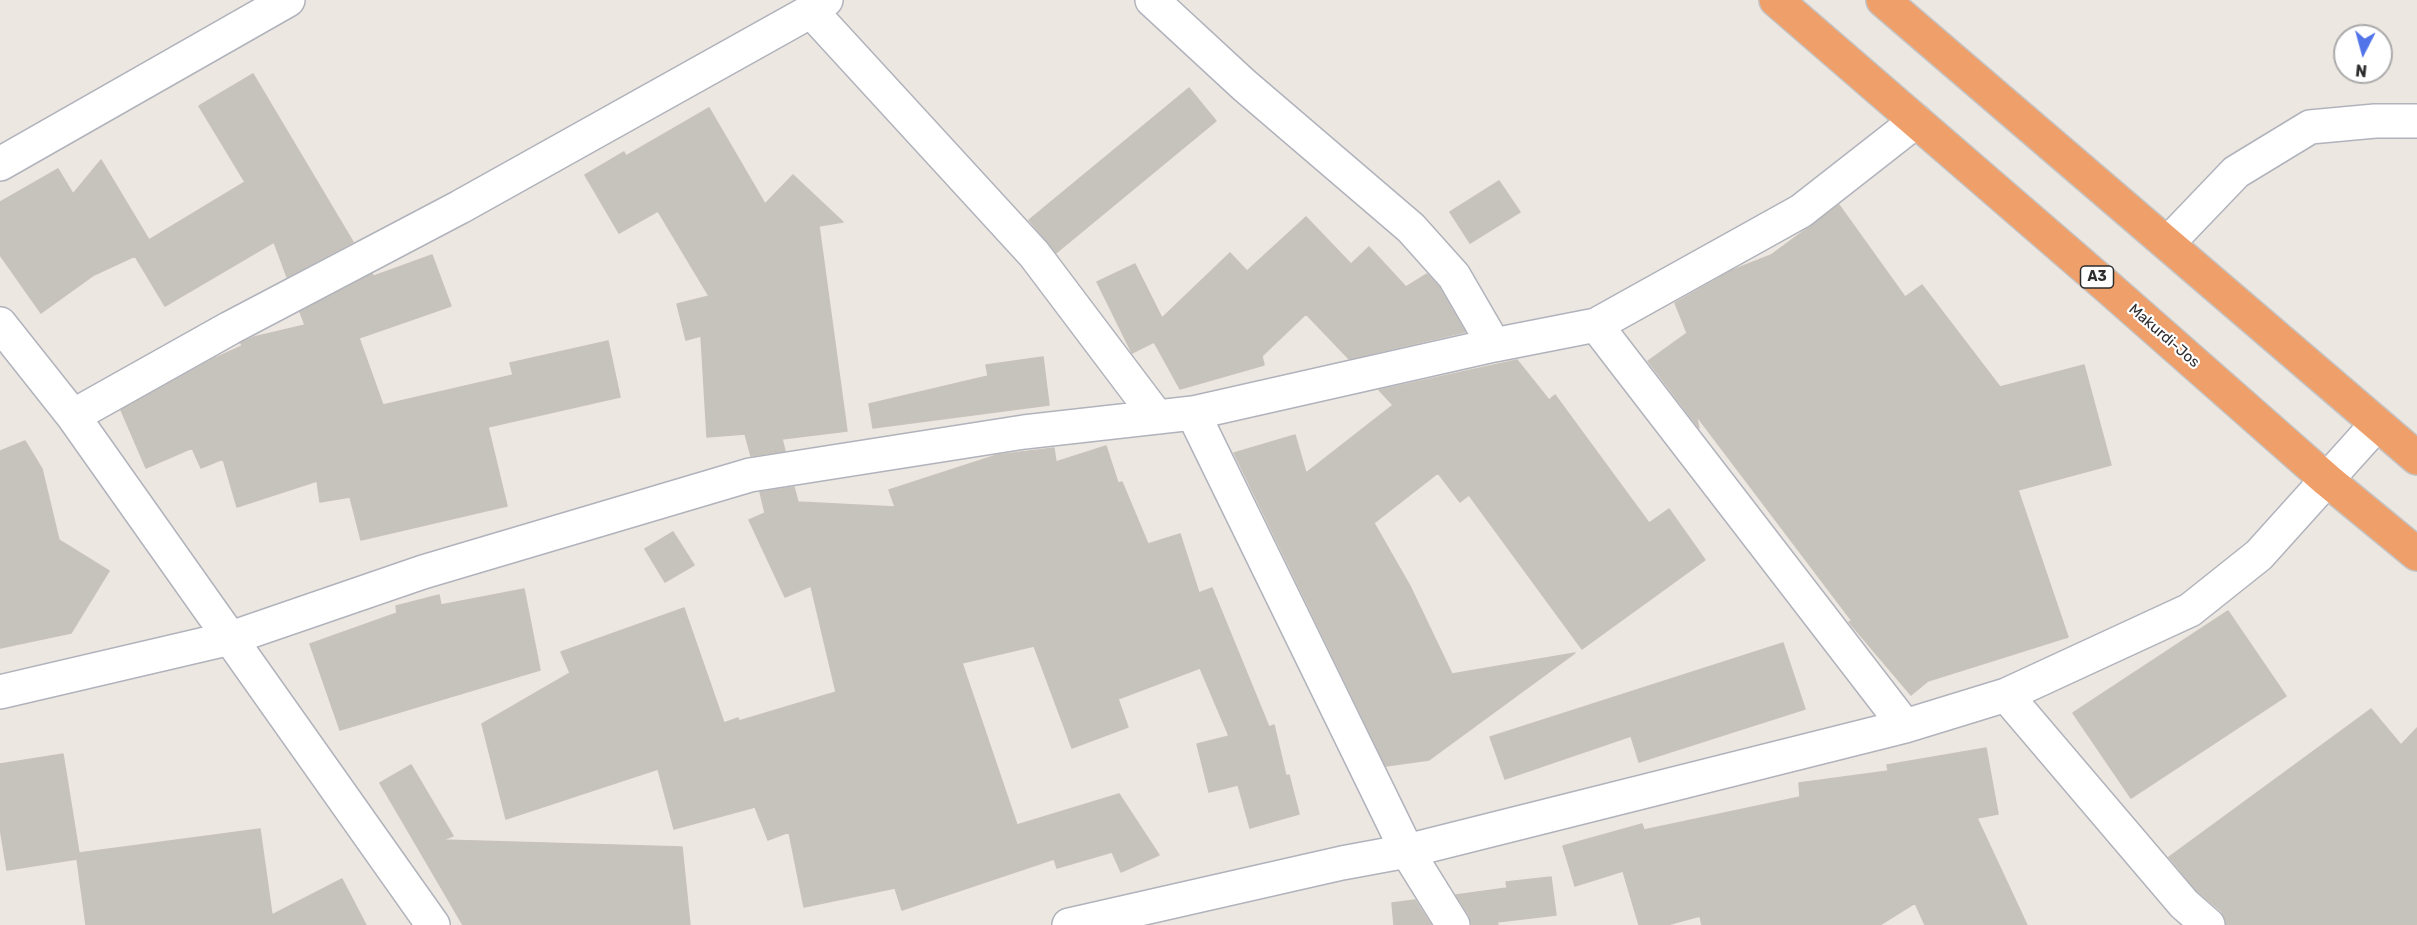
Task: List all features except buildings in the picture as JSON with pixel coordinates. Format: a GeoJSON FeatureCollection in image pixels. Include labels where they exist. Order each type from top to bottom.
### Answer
{"type":"FeatureCollection","features":[{"type":"Feature","properties":{"kind":"highway","name":"Makurdi-Jos"},"geometry":{"type":"LineString","coordinates":[[1776,0],[2327,480],[2417,554]]}},
{"type":"Feature","properties":{"kind":"highway"},"geometry":{"type":"LineString","coordinates":[[1883,0],[2417,458]]}},
{"type":"Feature","properties":{"kind":"street"},"geometry":{"type":"LineString","coordinates":[[0,164],[288,0]]}},
{"type":"Feature","properties":{"kind":"street"},"geometry":{"type":"LineString","coordinates":[[1152,0],[1253,92],[1411,228],[1454,276],[1494,345]]}},
{"type":"Feature","properties":{"kind":"street"},"geometry":{"type":"LineString","coordinates":[[73,416],[230,328],[460,207],[819,6],[1034,254],[1157,417]]}},
{"type":"Feature","properties":{"kind":"street"},"geometry":{"type":"LineString","coordinates":[[0,692],[231,638],[423,572],[750,475],[1024,432],[1193,413],[1494,345],[1596,325],[1801,211],[1916,121]]}},
{"type":"Feature","properties":{"kind":"street"},"geometry":{"type":"LineString","coordinates":[[2168,243],[2236,172],[2310,127],[2375,121],[2417,121]]}},
{"type":"Feature","properties":{"kind":"street"},"geometry":{"type":"LineString","coordinates":[[0,324],[73,416],[433,925]]}},
{"type":"Feature","properties":{"kind":"street"},"geometry":{"type":"LineString","coordinates":[[1596,325],[1905,726]]}},
{"type":"Feature","properties":{"kind":"street"},"geometry":{"type":"LineString","coordinates":[[1193,413],[1407,851],[1453,925]]}},
{"type":"Feature","properties":{"kind":"street"},"geometry":{"type":"LineString","coordinates":[[1069,925],[1342,862],[1407,851],[1905,726],[2006,695],[2190,610],[2259,555],[2377,424]]}},
{"type":"Feature","properties":{"kind":"street"},"geometry":{"type":"LineString","coordinates":[[2006,695],[2184,904],[2208,925]]}}]}
